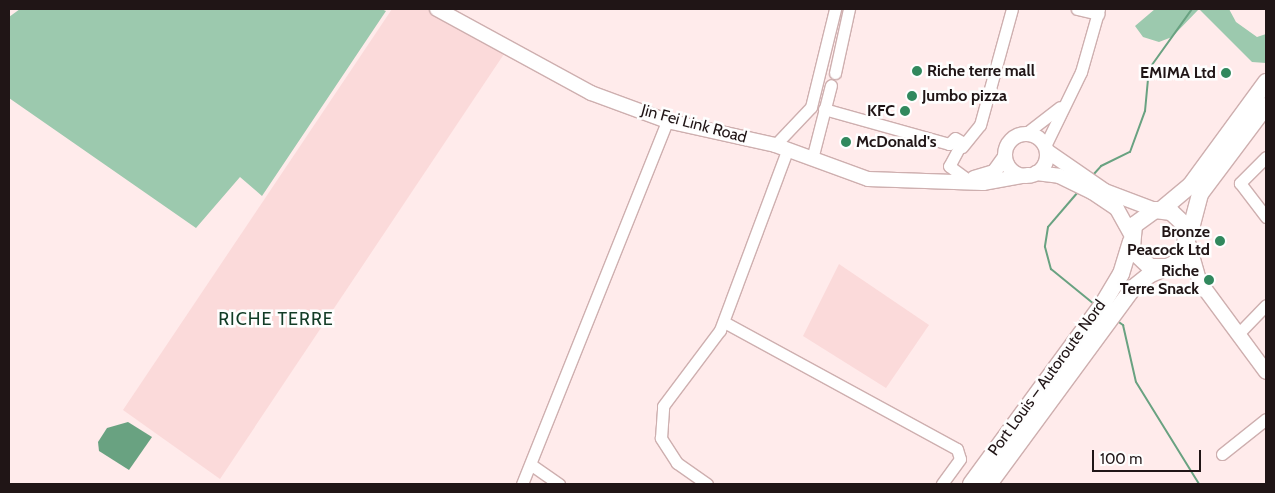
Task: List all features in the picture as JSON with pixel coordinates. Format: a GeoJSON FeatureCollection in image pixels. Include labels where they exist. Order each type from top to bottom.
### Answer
{"type":"FeatureCollection","features":[{"type":"Feature","properties":{"kind":"highway"},"geometry":{"type":"LineString","coordinates":[[1266,82],[1190,186],[1158,210],[1140,218],[1131,238],[1143,263],[1170,266],[1189,241],[1200,194],[1266,106]]}},
{"type":"Feature","properties":{"kind":"highway"},"geometry":{"type":"LineString","coordinates":[[1158,210],[1180,218],[1189,241]]}},
{"type":"Feature","properties":{"kind":"highway","name":"Port Louis – Autoroute Nord"},"geometry":{"type":"LineString","coordinates":[[989,484],[1105,312],[1121,274],[1131,238]]}},
{"type":"Feature","properties":{"kind":"highway","name":"Port Louis – Autoroute Nord"},"geometry":{"type":"LineString","coordinates":[[971,484],[1105,312],[1149,274],[1170,266]]}},
{"type":"Feature","properties":{"kind":"main road","name":"Jin Fei Link Road"},"geometry":{"type":"LineString","coordinates":[[437,9],[591,93],[667,121],[813,155]]}},
{"type":"Feature","properties":{"kind":"main road"},"geometry":{"type":"LineString","coordinates":[[968,180],[994,172],[1005,156],[1012,139],[1025,134],[1105,190],[1158,210]]}},
{"type":"Feature","properties":{"kind":"main road"},"geometry":{"type":"LineString","coordinates":[[813,155],[871,176],[910,179],[1009,181],[1032,174],[1046,149]]}},
{"type":"Feature","properties":{"kind":"main road"},"geometry":{"type":"LineString","coordinates":[[1005,156],[1010,168],[1032,174],[1059,176],[1092,192],[1117,209],[1131,238]]}},
{"type":"Feature","properties":{"kind":"main road"},"geometry":{"type":"LineString","coordinates":[[1189,241],[1199,281],[1266,372]]}},
{"type":"Feature","properties":{"kind":"main road"},"geometry":{"type":"LineString","coordinates":[[1170,266],[1199,281]]}},
{"type":"Feature","properties":{"kind":"street"},"geometry":{"type":"LineString","coordinates":[[707,484],[677,463],[661,438],[663,406],[724,322],[781,148],[811,107],[835,9]]}},
{"type":"Feature","properties":{"kind":"street"},"geometry":{"type":"LineString","coordinates":[[835,73],[849,9]]}},
{"type":"Feature","properties":{"kind":"street"},"geometry":{"type":"LineString","coordinates":[[968,180],[949,166],[956,145],[977,132],[1012,9]]}},
{"type":"Feature","properties":{"kind":"street"},"geometry":{"type":"LineString","coordinates":[[1046,149],[1062,106],[1081,72],[1098,11],[1078,9]]}},
{"type":"Feature","properties":{"kind":"street"},"geometry":{"type":"LineString","coordinates":[[813,155],[831,85]]}},
{"type":"Feature","properties":{"kind":"street"},"geometry":{"type":"LineString","coordinates":[[1025,134],[1062,106]]}},
{"type":"Feature","properties":{"kind":"street"},"geometry":{"type":"LineString","coordinates":[[824,109],[956,145]]}},
{"type":"Feature","properties":{"kind":"street"},"geometry":{"type":"LineString","coordinates":[[522,484],[533,466],[667,121]]}},
{"type":"Feature","properties":{"kind":"street"},"geometry":{"type":"LineString","coordinates":[[1266,157],[1240,183],[1266,216]]}},
{"type":"Feature","properties":{"kind":"street"},"geometry":{"type":"LineString","coordinates":[[1238,334],[1266,305]]}},
{"type":"Feature","properties":{"kind":"street"},"geometry":{"type":"LineString","coordinates":[[724,322],[957,449],[960,459],[942,484]]}},
{"type":"Feature","properties":{"kind":"street"},"geometry":{"type":"LineString","coordinates":[[1222,454],[1266,419]]}},
{"type":"Feature","properties":{"kind":"street"},"geometry":{"type":"LineString","coordinates":[[533,466],[559,484]]}},
{"type":"Feature","properties":{"kind":"shaded area"},"geometry":{"type":"Polygon","coordinates":[[[20,9],[381,9],[386,11],[262,196],[240,177],[196,228],[9,98],[9,17],[20,9]]]}},
{"type":"Feature","properties":{"kind":"shaded area"},"geometry":{"type":"Polygon","coordinates":[[[392,9],[428,9],[508,48],[220,479],[123,410],[392,9]]]}},
{"type":"Feature","properties":{"kind":"shaded area"},"geometry":{"type":"Polygon","coordinates":[[[1155,9],[1199,9],[1172,37],[1159,42],[1143,37],[1135,26],[1155,9]]]}},
{"type":"Feature","properties":{"kind":"shaded area"},"geometry":{"type":"Polygon","coordinates":[[[1199,9],[1229,9],[1236,22],[1257,37],[1266,34],[1266,63],[1252,62],[1199,9]]]}},
{"type":"Feature","properties":{"kind":"shaded area"},"geometry":{"type":"Polygon","coordinates":[[[839,264],[929,325],[886,388],[803,336],[839,264]]]}},
{"type":"Feature","properties":{"kind":"shaded area"},"geometry":{"type":"Polygon","coordinates":[[[128,422],[152,437],[129,470],[99,451],[98,442],[107,428],[128,422]]]}},
{"type":"Feature","properties":{"kind":"waterway"},"geometry":{"type":"LineString","coordinates":[[1093,175],[1101,166],[1130,152],[1145,111],[1149,69],[1192,9]]}},
{"type":"Feature","properties":{"kind":"waterway"},"geometry":{"type":"LineString","coordinates":[[1078,192],[1048,227],[1045,247],[1051,269],[1094,304]]}},
{"type":"Feature","properties":{"kind":"waterway"},"geometry":{"type":"LineString","coordinates":[[1116,320],[1123,325],[1136,382],[1199,484]]}},
{"type":"Feature","properties":{"kind":"place","name":"Riche terre mall"},"geometry":{"type":"Point","coordinates":[917,71]}},
{"type":"Feature","properties":{"kind":"place","name":"EMIMA Ltd"},"geometry":{"type":"Point","coordinates":[1226,73]}},
{"type":"Feature","properties":{"kind":"place","name":"Jumbo pizza"},"geometry":{"type":"Point","coordinates":[912,96]}},
{"type":"Feature","properties":{"kind":"place","name":"KFC"},"geometry":{"type":"Point","coordinates":[905,111]}},
{"type":"Feature","properties":{"kind":"place","name":"McDonald's"},"geometry":{"type":"Point","coordinates":[846,142]}},
{"type":"Feature","properties":{"kind":"place","name":"Bronze Peacock Ltd"},"geometry":{"type":"Point","coordinates":[1220,241]}},
{"type":"Feature","properties":{"kind":"place","name":"Riche Terre Snack"},"geometry":{"type":"Point","coordinates":[1209,280]}},
{"type":"Feature","properties":{"kind":"district","name":"RICHE TERRE"},"geometry":{"type":"Point","coordinates":[276,319]}}]}
